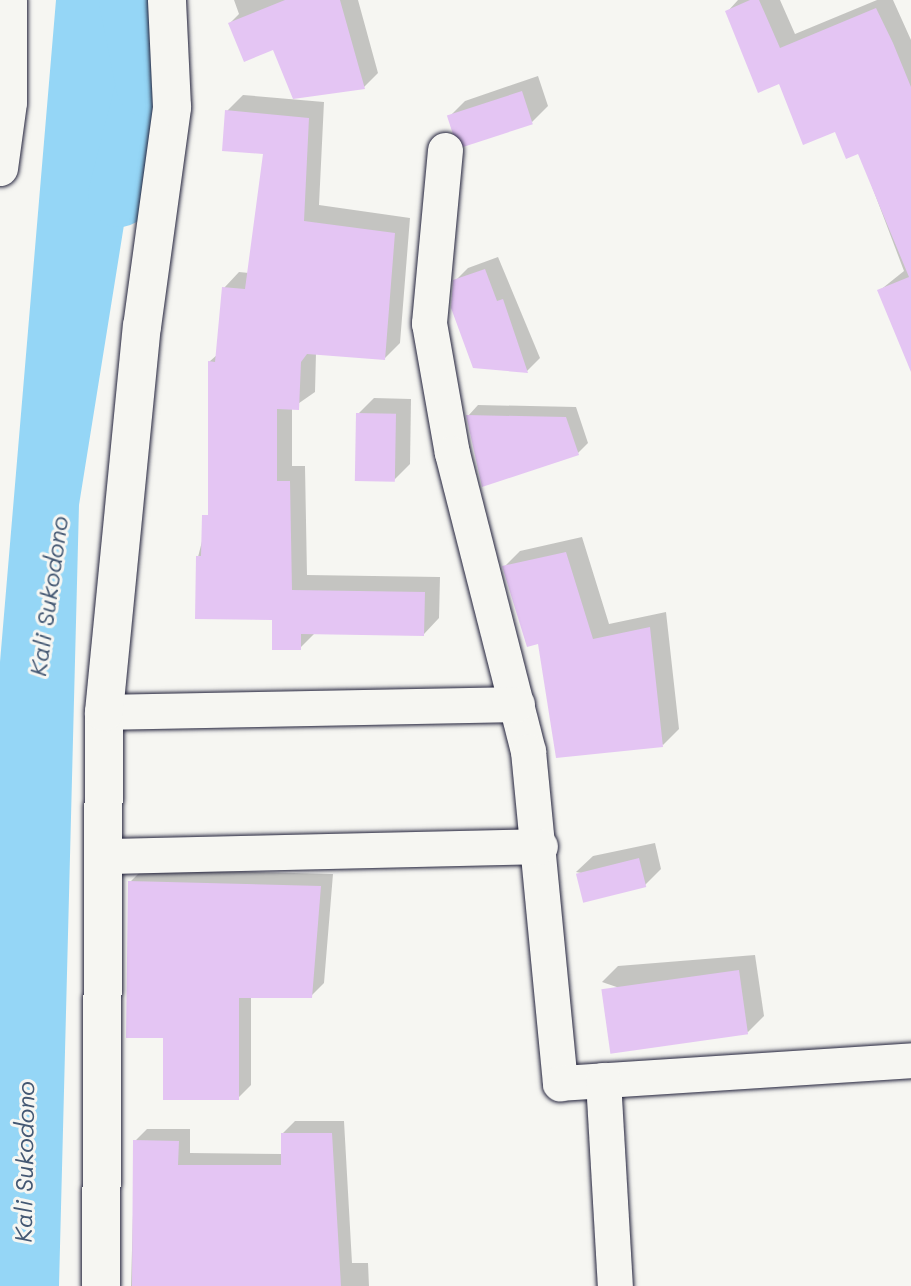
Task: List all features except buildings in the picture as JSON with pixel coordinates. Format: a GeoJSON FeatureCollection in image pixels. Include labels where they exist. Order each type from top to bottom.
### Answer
{"type":"FeatureCollection","features":[{"type":"Feature","properties":{"kind":"main road"},"geometry":{"type":"LineString","coordinates":[[101,1286],[104,712],[142,327],[172,107],[174,2]]}},
{"type":"Feature","properties":{"kind":"street"},"geometry":{"type":"LineString","coordinates":[[0,168],[9,0]]}},
{"type":"Feature","properties":{"kind":"street"},"geometry":{"type":"LineString","coordinates":[[445,150],[429,323],[453,453],[517,704],[540,846],[560,1083],[911,1060]]}},
{"type":"Feature","properties":{"kind":"street"},"geometry":{"type":"LineString","coordinates":[[104,712],[517,704]]}},
{"type":"Feature","properties":{"kind":"street"},"geometry":{"type":"LineString","coordinates":[[105,856],[540,846]]}},
{"type":"Feature","properties":{"kind":"street"},"geometry":{"type":"LineString","coordinates":[[603,1080],[615,1286]]}},
{"type":"Feature","properties":{"kind":"water"},"geometry":{"type":"Polygon","coordinates":[[[56,0],[129,0],[141,119],[79,505],[59,1286],[0,1286],[0,662],[56,0]]]}},
{"type":"Feature","properties":{"kind":"waterway","name":"Kali Sukodono"},"geometry":{"type":"LineString","coordinates":[[119,195],[147,85],[130,0]]}}]}
